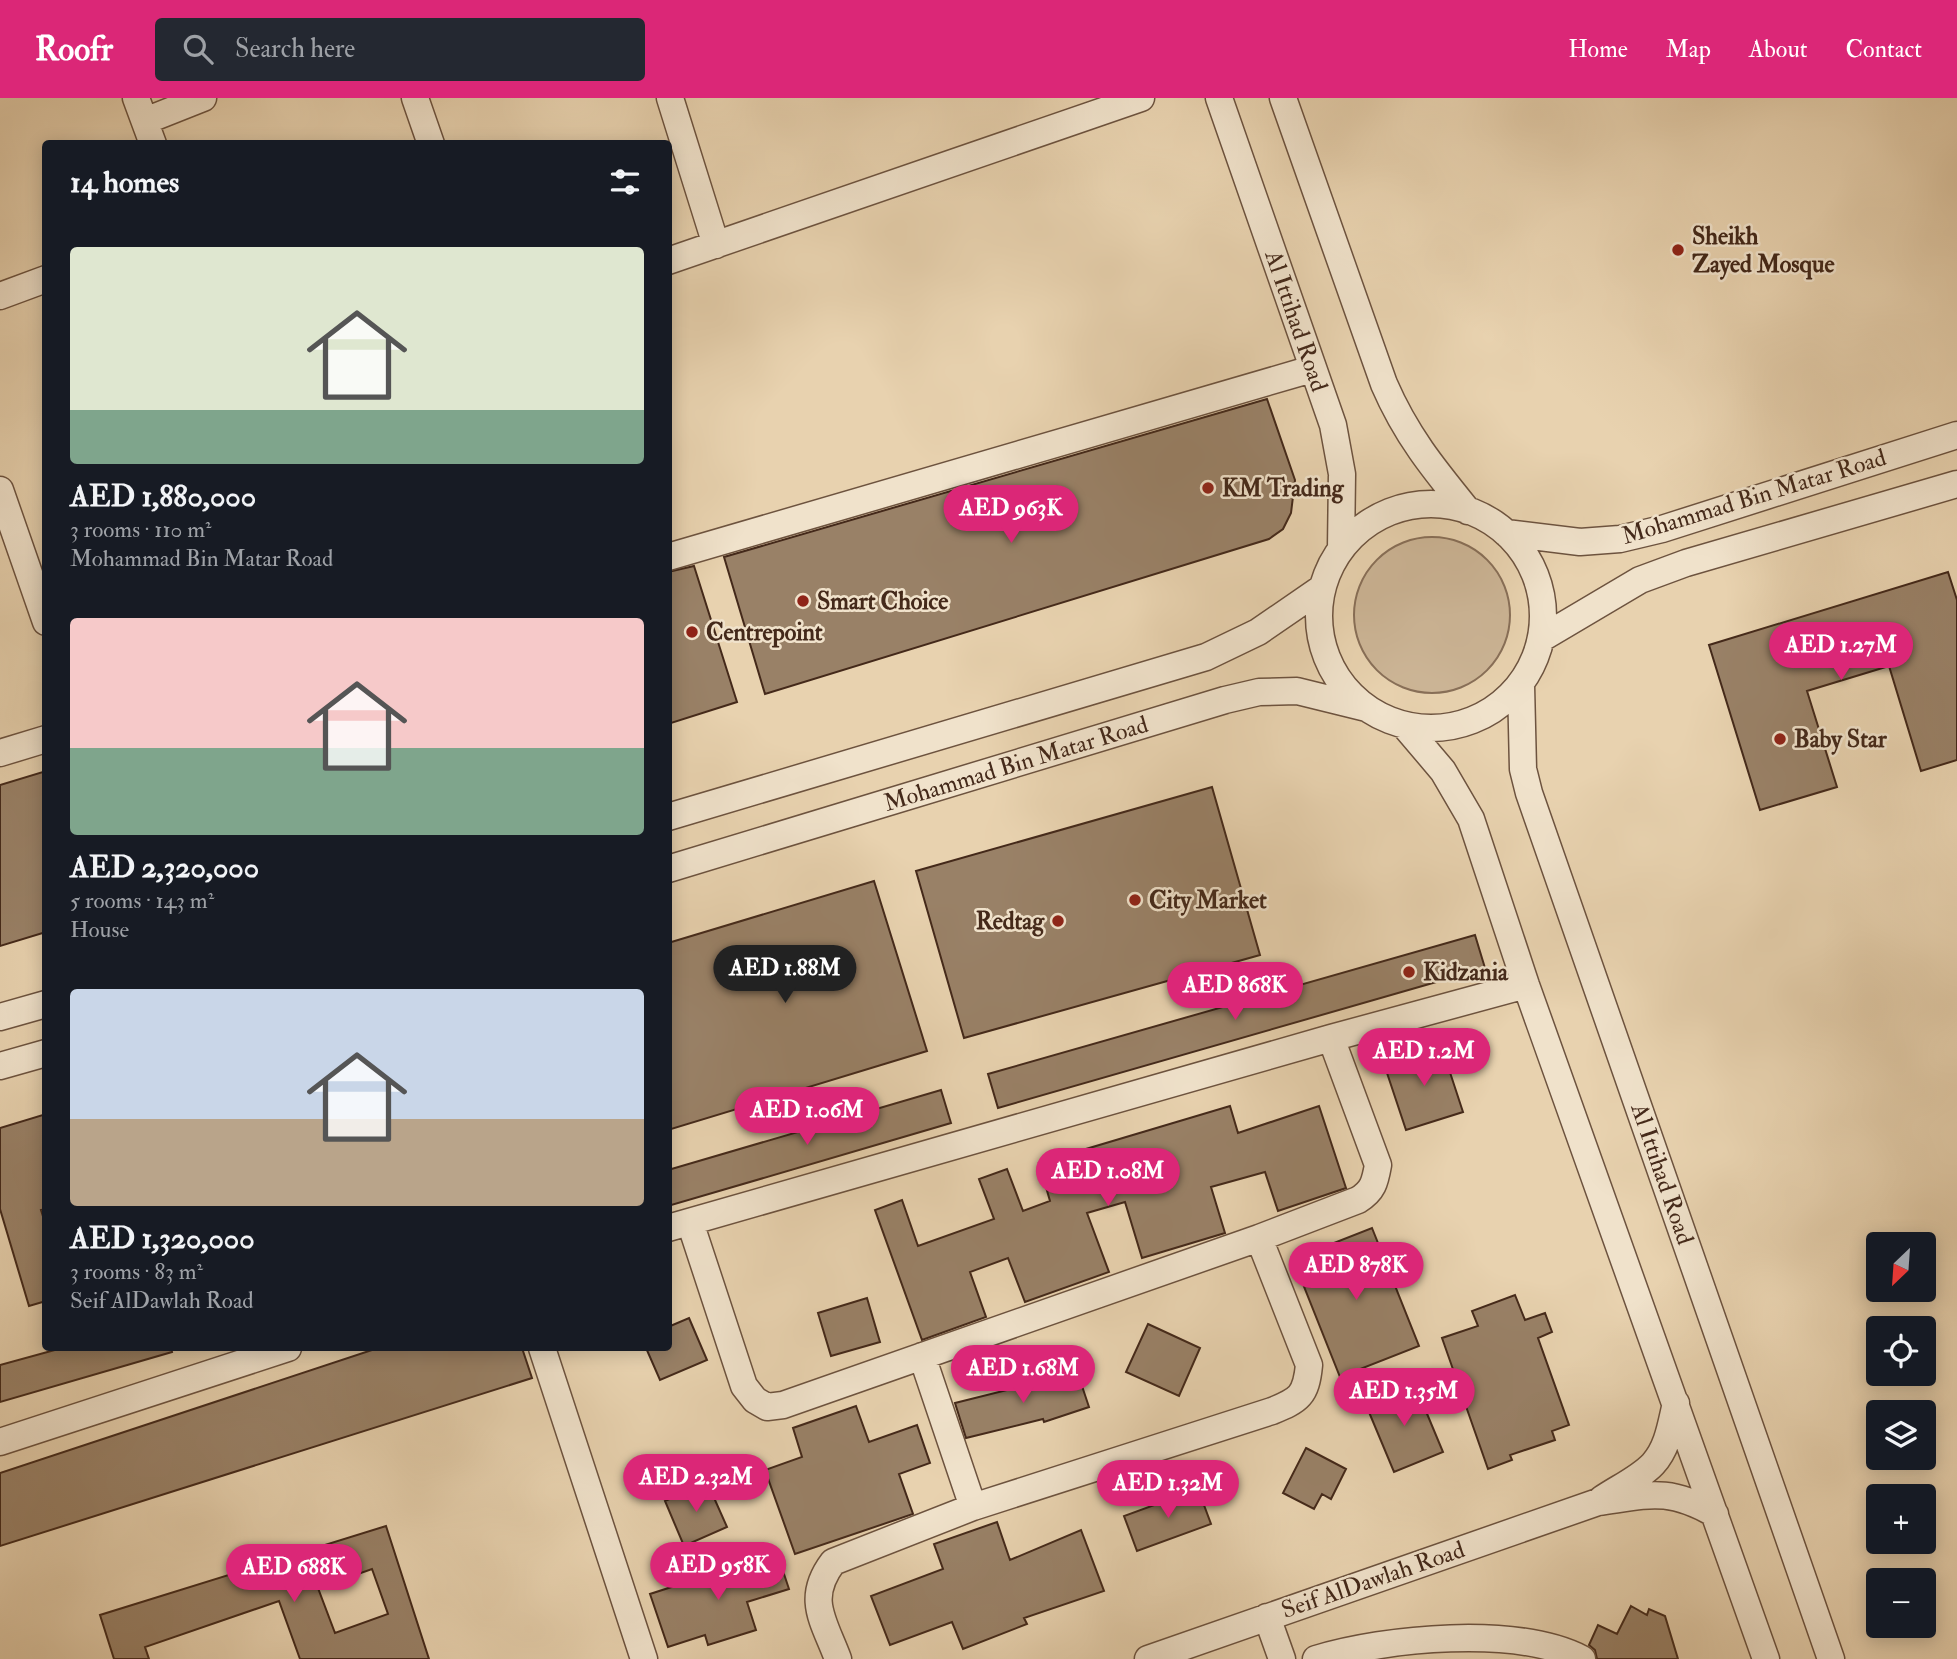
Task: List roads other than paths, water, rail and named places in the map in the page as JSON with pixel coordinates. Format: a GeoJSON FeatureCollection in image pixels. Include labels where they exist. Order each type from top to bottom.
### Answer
{"type":"FeatureCollection","features":[{"type":"Feature","properties":{"kind":"street"},"geometry":{"type":"LineString","coordinates":[[145,121],[203,98]]}},
{"type":"Feature","properties":{"kind":"street"},"geometry":{"type":"LineString","coordinates":[[415,98],[430,140]]}},
{"type":"Feature","properties":{"kind":"street"},"geometry":{"type":"LineString","coordinates":[[670,98],[716,244]]}},
{"type":"Feature","properties":{"kind":"street"},"geometry":{"type":"LineString","coordinates":[[672,260],[1141,98]]}},
{"type":"Feature","properties":{"kind":"street","name":"Al Ittihad Road"},"geometry":{"type":"LineString","coordinates":[[1219,98],[1333,425],[1342,474],[1341,549]]}},
{"type":"Feature","properties":{"kind":"street"},"geometry":{"type":"LineString","coordinates":[[1283,98],[1397,414],[1420,453],[1468,511]]}},
{"type":"Feature","properties":{"kind":"street"},"geometry":{"type":"LineString","coordinates":[[0,296],[42,280]]}},
{"type":"Feature","properties":{"kind":"street"},"geometry":{"type":"LineString","coordinates":[[672,556],[1312,369]]}},
{"type":"Feature","properties":{"kind":"street","name":"Mohammad Bin Matar Road"},"geometry":{"type":"LineString","coordinates":[[1506,534],[1580,542],[1620,539],[1662,529],[1957,435]]}},
{"type":"Feature","properties":{"kind":"street","name":"Mohammad Bin Matar Road"},"geometry":{"type":"LineString","coordinates":[[1542,638],[1631,584],[1674,567],[1957,484]]}},
{"type":"Feature","properties":{"kind":"street"},"geometry":{"type":"LineString","coordinates":[[1,497],[42,611]]}},
{"type":"Feature","properties":{"kind":"street"},"geometry":{"type":"LineString","coordinates":[[1422,505],[1445,505],[1468,511],[1482,517],[1506,534],[1534,570],[1544,615],[1542,638],[1534,663],[1521,685],[1503,703],[1480,718],[1456,726],[1430,729],[1404,725],[1378,715],[1346,690],[1331,667],[1322,642],[1319,615],[1322,588],[1341,549],[1367,525],[1399,509],[1422,505]]}},
{"type":"Feature","properties":{"kind":"street","name":"Mohammad Bin Matar Road"},"geometry":{"type":"LineString","coordinates":[[672,816],[1206,657],[1258,632],[1322,588]]}},
{"type":"Feature","properties":{"kind":"street","name":"Al Ittihad Road"},"geometry":{"type":"LineString","coordinates":[[1521,685],[1523,769],[1529,793],[1831,1659]]}},
{"type":"Feature","properties":{"kind":"street","name":"Mohammad Bin Matar Road"},"geometry":{"type":"LineString","coordinates":[[672,868],[1259,692],[1297,691],[1366,708]]}},
{"type":"Feature","properties":{"kind":"street"},"geometry":{"type":"LineString","coordinates":[[1404,725],[1443,771],[1471,819],[1526,985],[1766,1659]]}},
{"type":"Feature","properties":{"kind":"street"},"geometry":{"type":"LineString","coordinates":[[0,752],[42,740]]}},
{"type":"Feature","properties":{"kind":"street"},"geometry":{"type":"LineString","coordinates":[[1331,1038],[1378,1165],[1376,1182],[1368,1194],[1358,1200],[1259,1238],[783,1405],[767,1408],[755,1400],[744,1386],[679,1225],[1331,1038],[1526,985]]}},
{"type":"Feature","properties":{"kind":"street"},"geometry":{"type":"LineString","coordinates":[[0,1017],[42,1005]]}},
{"type":"Feature","properties":{"kind":"street"},"geometry":{"type":"LineString","coordinates":[[0,1066],[42,1054]]}},
{"type":"Feature","properties":{"kind":"street"},"geometry":{"type":"LineString","coordinates":[[838,1659],[817,1601],[818,1587],[833,1562],[973,1507],[1272,1410],[1301,1396],[1308,1382],[1309,1365],[1259,1238]]}},
{"type":"Feature","properties":{"kind":"street"},"geometry":{"type":"LineString","coordinates":[[0,1442],[279,1351]]}},
{"type":"Feature","properties":{"kind":"street"},"geometry":{"type":"LineString","coordinates":[[543,1351],[644,1659]]}},
{"type":"Feature","properties":{"kind":"street"},"geometry":{"type":"LineString","coordinates":[[922,1356],[973,1507]]}},
{"type":"Feature","properties":{"kind":"street","name":"Seif AlDawlah Road"},"geometry":{"type":"LineString","coordinates":[[1598,1502],[1652,1465],[1668,1436],[1676,1403]]}},
{"type":"Feature","properties":{"kind":"street","name":"Seif AlDawlah Road"},"geometry":{"type":"LineString","coordinates":[[1148,1659],[1598,1502],[1673,1495],[1715,1514]]}},
{"type":"Feature","properties":{"kind":"street"},"geometry":{"type":"LineString","coordinates":[[1267,1617],[1282,1659]]}},
{"type":"Feature","properties":{"kind":"street"},"geometry":{"type":"LineString","coordinates":[[1317,1659],[1392,1642],[1444,1639],[1526,1642],[1582,1659]]}},
{"type":"Feature","properties":{"kind":"place","name":"Sheikh Zayed Mosque"},"geometry":{"type":"Point","coordinates":[1678,250]}},
{"type":"Feature","properties":{"kind":"place","name":"KM Trading"},"geometry":{"type":"Point","coordinates":[1208,488]}},
{"type":"Feature","properties":{"kind":"place","name":"Smart Choice"},"geometry":{"type":"Point","coordinates":[803,601]}},
{"type":"Feature","properties":{"kind":"place","name":"Centrepoint"},"geometry":{"type":"Point","coordinates":[692,632]}},
{"type":"Feature","properties":{"kind":"place","name":"Baby Star"},"geometry":{"type":"Point","coordinates":[1780,739]}},
{"type":"Feature","properties":{"kind":"place","name":"City Market"},"geometry":{"type":"Point","coordinates":[1135,900]}},
{"type":"Feature","properties":{"kind":"place","name":"Redtag"},"geometry":{"type":"Point","coordinates":[1058,921]}},
{"type":"Feature","properties":{"kind":"place","name":"Kidzania"},"geometry":{"type":"Point","coordinates":[1409,972]}}]}
